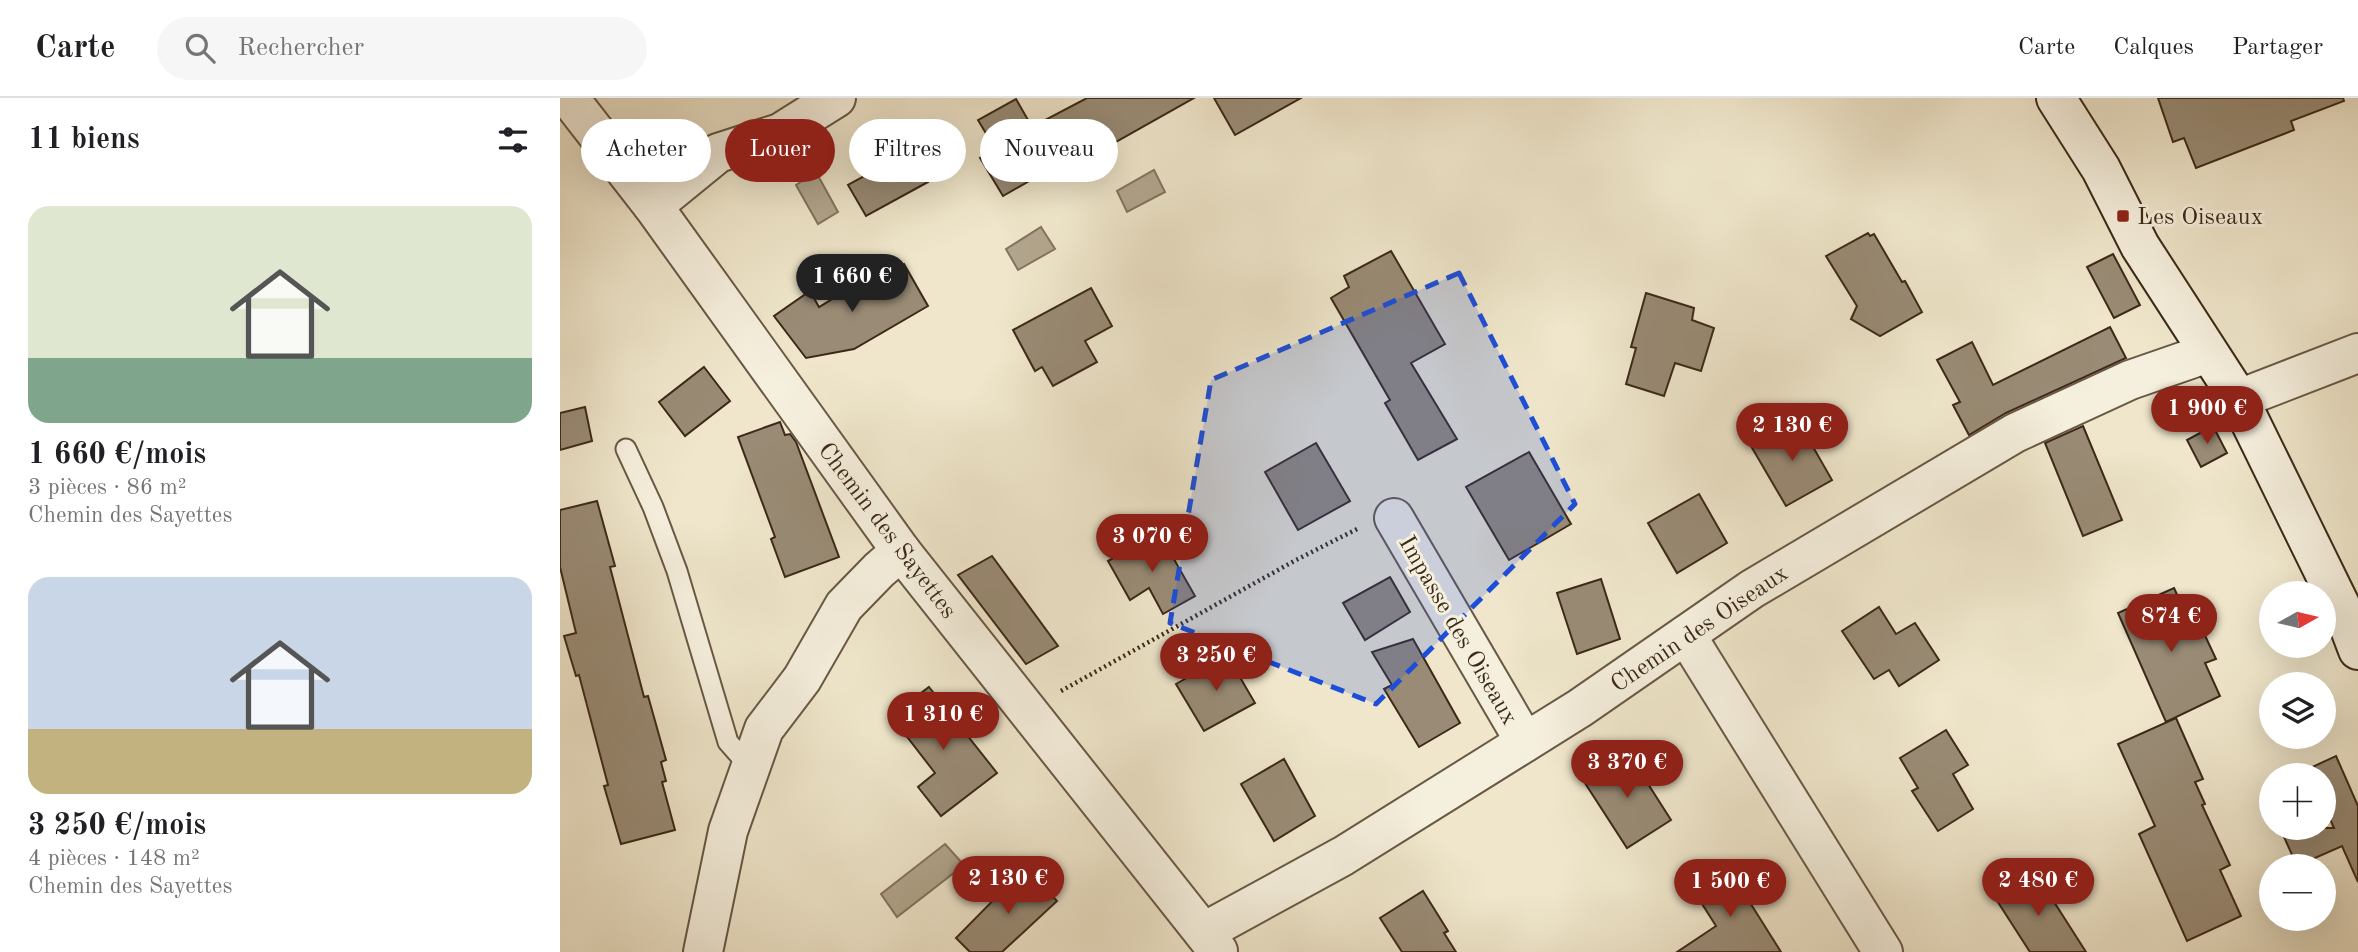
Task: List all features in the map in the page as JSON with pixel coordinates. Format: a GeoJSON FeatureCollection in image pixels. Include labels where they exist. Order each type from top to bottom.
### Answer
{"type":"FeatureCollection","features":[{"type":"Feature","properties":{"kind":"street","name":"Chemin des Sayettes"},"geometry":{"type":"LineString","coordinates":[[569,98],[653,206],[901,551],[1212,942]]}},
{"type":"Feature","properties":{"kind":"street"},"geometry":{"type":"LineString","coordinates":[[653,206],[718,153],[780,134],[836,98]]}},
{"type":"Feature","properties":{"kind":"street"},"geometry":{"type":"LineString","coordinates":[[2056,98],[2101,169],[2145,255],[2239,399],[2344,613],[2358,650]]}},
{"type":"Feature","properties":{"kind":"street","name":"Chemin des Oiseaux"},"geometry":{"type":"LineString","coordinates":[[1212,942],[1343,856],[1580,708],[1752,589],[2015,433],[2130,380],[2208,353]]}},
{"type":"Feature","properties":{"kind":"street"},"geometry":{"type":"LineString","coordinates":[[2239,399],[2358,353]]}},
{"type":"Feature","properties":{"kind":"street","name":"Impasse des Oiseaux"},"geometry":{"type":"LineString","coordinates":[[1394,518],[1525,742]]}},
{"type":"Feature","properties":{"kind":"street"},"geometry":{"type":"LineString","coordinates":[[702,952],[728,831],[764,729],[802,679],[844,606],[901,551]]}},
{"type":"Feature","properties":{"kind":"street"},"geometry":{"type":"LineString","coordinates":[[1686,635],[1883,952]]}},
{"type":"Feature","properties":{"kind":"lane"},"geometry":{"type":"LineString","coordinates":[[626,449],[653,507],[677,571],[728,742],[751,768]]}},
{"type":"Feature","properties":{"kind":"path"},"geometry":{"type":"LineString","coordinates":[[1027,710],[1296,560],[1374,520],[1394,518]]}},
{"type":"Feature","properties":{"kind":"highlighted area"},"geometry":{"type":"Polygon","coordinates":[[[1459,273],[1575,504],[1376,704],[1170,623],[1211,380],[1459,273]]]}},
{"type":"Feature","properties":{"kind":"shaded area"},"geometry":{"type":"Polygon","coordinates":[[[1154,170],[1165,192],[1127,212],[1117,191],[1154,170]]]}},
{"type":"Feature","properties":{"kind":"shaded area"},"geometry":{"type":"Polygon","coordinates":[[[801,182],[822,182],[838,212],[818,224],[796,185],[801,182]]]}},
{"type":"Feature","properties":{"kind":"shaded area"},"geometry":{"type":"Polygon","coordinates":[[[1041,227],[1055,249],[1018,270],[1006,249],[1041,227]]]}},
{"type":"Feature","properties":{"kind":"shaded area"},"geometry":{"type":"Polygon","coordinates":[[[945,844],[964,865],[897,917],[881,894],[945,844]]]}},
{"type":"Feature","properties":{"kind":"building"},"geometry":{"type":"Polygon","coordinates":[[[1087,98],[1194,98],[1118,141],[1118,119],[1047,119],[1087,98]]]}},
{"type":"Feature","properties":{"kind":"building"},"geometry":{"type":"Polygon","coordinates":[[[1214,98],[1301,98],[1235,135],[1214,98]]]}},
{"type":"Feature","properties":{"kind":"building"},"geometry":{"type":"Polygon","coordinates":[[[2158,98],[2343,98],[2344,101],[2291,121],[2294,130],[2196,168],[2184,138],[2173,142],[2158,98]]]}},
{"type":"Feature","properties":{"kind":"building"},"geometry":{"type":"Polygon","coordinates":[[[1016,99],[1027,119],[980,119],[980,123],[978,120],[1016,99]]]}},
{"type":"Feature","properties":{"kind":"building"},"geometry":{"type":"Polygon","coordinates":[[[853,182],[928,182],[866,216],[848,185],[853,182]]]}},
{"type":"Feature","properties":{"kind":"building"},"geometry":{"type":"Polygon","coordinates":[[[995,182],[1028,182],[1003,196],[995,182]]]}},
{"type":"Feature","properties":{"kind":"building"},"geometry":{"type":"Polygon","coordinates":[[[1868,233],[1870,236],[1874,234],[1922,312],[1880,336],[1851,319],[1857,306],[1826,256],[1868,233]]]}},
{"type":"Feature","properties":{"kind":"building"},"geometry":{"type":"Polygon","coordinates":[[[1391,251],[1445,344],[1411,363],[1457,439],[1418,460],[1385,403],[1390,400],[1331,298],[1349,287],[1344,276],[1391,251]]]}},
{"type":"Feature","properties":{"kind":"building"},"geometry":{"type":"Polygon","coordinates":[[[2113,254],[2140,305],[2114,318],[2087,267],[2113,254]]]}},
{"type":"Feature","properties":{"kind":"building"},"geometry":{"type":"Polygon","coordinates":[[[904,264],[928,306],[854,349],[806,358],[774,316],[810,291],[819,307],[872,275],[874,280],[904,264]]]}},
{"type":"Feature","properties":{"kind":"building"},"geometry":{"type":"Polygon","coordinates":[[[1091,288],[1112,326],[1085,341],[1097,362],[1053,386],[1042,367],[1035,371],[1013,330],[1091,288]]]}},
{"type":"Feature","properties":{"kind":"building"},"geometry":{"type":"Polygon","coordinates":[[[1646,293],[1694,308],[1692,320],[1714,328],[1701,371],[1675,363],[1664,396],[1626,384],[1636,348],[1631,347],[1646,293]]]}},
{"type":"Feature","properties":{"kind":"building"},"geometry":{"type":"Polygon","coordinates":[[[2110,327],[2126,358],[2006,413],[1969,435],[1953,405],[1960,402],[1937,360],[1972,342],[1993,385],[2110,327]]]}},
{"type":"Feature","properties":{"kind":"building"},"geometry":{"type":"Polygon","coordinates":[[[704,367],[730,401],[685,436],[659,402],[704,367]]]}},
{"type":"Feature","properties":{"kind":"building"},"geometry":{"type":"Polygon","coordinates":[[[585,407],[592,441],[560,450],[560,413],[585,407]]]}},
{"type":"Feature","properties":{"kind":"building"},"geometry":{"type":"Polygon","coordinates":[[[1797,419],[1832,480],[1786,506],[1751,446],[1797,419]]]}},
{"type":"Feature","properties":{"kind":"building"},"geometry":{"type":"Polygon","coordinates":[[[780,422],[785,435],[790,434],[796,442],[839,557],[785,577],[771,539],[775,537],[738,437],[780,422]]]}},
{"type":"Feature","properties":{"kind":"building"},"geometry":{"type":"Polygon","coordinates":[[[2083,426],[2122,520],[2083,536],[2045,443],[2083,426]]]}},
{"type":"Feature","properties":{"kind":"building"},"geometry":{"type":"Polygon","coordinates":[[[2213,426],[2227,453],[2201,467],[2187,440],[2213,426]]]}},
{"type":"Feature","properties":{"kind":"building"},"geometry":{"type":"Polygon","coordinates":[[[1316,443],[1350,501],[1298,530],[1265,472],[1316,443]]]}},
{"type":"Feature","properties":{"kind":"building"},"geometry":{"type":"Polygon","coordinates":[[[1529,452],[1571,524],[1509,560],[1466,487],[1529,452]]]}},
{"type":"Feature","properties":{"kind":"building"},"geometry":{"type":"Polygon","coordinates":[[[1699,494],[1727,543],[1677,573],[1648,523],[1699,494]]]}},
{"type":"Feature","properties":{"kind":"building"},"geometry":{"type":"Polygon","coordinates":[[[597,501],[615,566],[610,567],[644,697],[648,696],[666,760],[661,762],[666,781],[662,782],[675,830],[621,844],[604,786],[608,785],[579,675],[576,676],[564,636],[576,633],[560,567],[560,510],[597,501]]]}},
{"type":"Feature","properties":{"kind":"building"},"geometry":{"type":"Polygon","coordinates":[[[1159,533],[1195,596],[1163,614],[1149,588],[1130,600],[1108,561],[1159,533]]]}},
{"type":"Feature","properties":{"kind":"building"},"geometry":{"type":"Polygon","coordinates":[[[992,556],[1058,646],[1026,664],[958,575],[992,556]]]}},
{"type":"Feature","properties":{"kind":"building"},"geometry":{"type":"Polygon","coordinates":[[[1390,577],[1410,612],[1365,640],[1343,603],[1390,577]]]}},
{"type":"Feature","properties":{"kind":"building"},"geometry":{"type":"Polygon","coordinates":[[[1601,579],[1620,639],[1577,654],[1557,593],[1601,579]]]}},
{"type":"Feature","properties":{"kind":"building"},"geometry":{"type":"Polygon","coordinates":[[[2174,588],[2193,630],[2201,627],[2216,659],[2205,663],[2220,696],[2166,722],[2118,613],[2174,588]]]}},
{"type":"Feature","properties":{"kind":"building"},"geometry":{"type":"Polygon","coordinates":[[[1879,607],[1896,634],[1915,623],[1939,660],[1899,686],[1889,670],[1874,679],[1842,631],[1879,607]]]}},
{"type":"Feature","properties":{"kind":"building"},"geometry":{"type":"Polygon","coordinates":[[[1413,639],[1460,723],[1419,747],[1384,689],[1392,685],[1372,652],[1413,639]]]}},
{"type":"Feature","properties":{"kind":"building"},"geometry":{"type":"Polygon","coordinates":[[[1227,655],[1255,703],[1204,731],[1176,684],[1227,655]]]}},
{"type":"Feature","properties":{"kind":"building"},"geometry":{"type":"Polygon","coordinates":[[[929,687],[997,773],[941,816],[918,787],[935,773],[891,716],[929,687]]]}},
{"type":"Feature","properties":{"kind":"building"},"geometry":{"type":"Polygon","coordinates":[[[2176,718],[2203,779],[2195,782],[2205,804],[2202,805],[2230,865],[2220,870],[2241,916],[2187,941],[2139,834],[2155,826],[2118,744],[2176,718]]]}},
{"type":"Feature","properties":{"kind":"building"},"geometry":{"type":"Polygon","coordinates":[[[1946,730],[1968,765],[1953,774],[1973,809],[1938,831],[1912,791],[1918,788],[1900,758],[1946,730]]]}},
{"type":"Feature","properties":{"kind":"building"},"geometry":{"type":"Polygon","coordinates":[[[1627,751],[1671,820],[1627,848],[1583,780],[1627,751]]]}},
{"type":"Feature","properties":{"kind":"building"},"geometry":{"type":"Polygon","coordinates":[[[2336,756],[2358,806],[2358,882],[2342,846],[2324,854],[2292,854],[2285,840],[2336,840],[2336,763],[2321,763],[2336,756]]]}},
{"type":"Feature","properties":{"kind":"building"},"geometry":{"type":"Polygon","coordinates":[[[1284,759],[1315,816],[1274,841],[1241,784],[1284,759]]]}},
{"type":"Feature","properties":{"kind":"building"},"geometry":{"type":"Polygon","coordinates":[[[1727,866],[1781,952],[1677,952],[1716,926],[1692,888],[1727,866]]]}},
{"type":"Feature","properties":{"kind":"building"},"geometry":{"type":"Polygon","coordinates":[[[1025,868],[1057,901],[1002,952],[970,952],[956,938],[1025,868]]]}},
{"type":"Feature","properties":{"kind":"building"},"geometry":{"type":"Polygon","coordinates":[[[2035,872],[2086,952],[2030,952],[1994,896],[2035,872]]]}},
{"type":"Feature","properties":{"kind":"building"},"geometry":{"type":"Polygon","coordinates":[[[1423,891],[1448,931],[1444,933],[1456,952],[1402,952],[1380,918],[1423,891]]]}},
{"type":"Feature","properties":{"kind":"place","name":"Les Oiseaux"},"geometry":{"type":"Point","coordinates":[2123,216]}}]}
